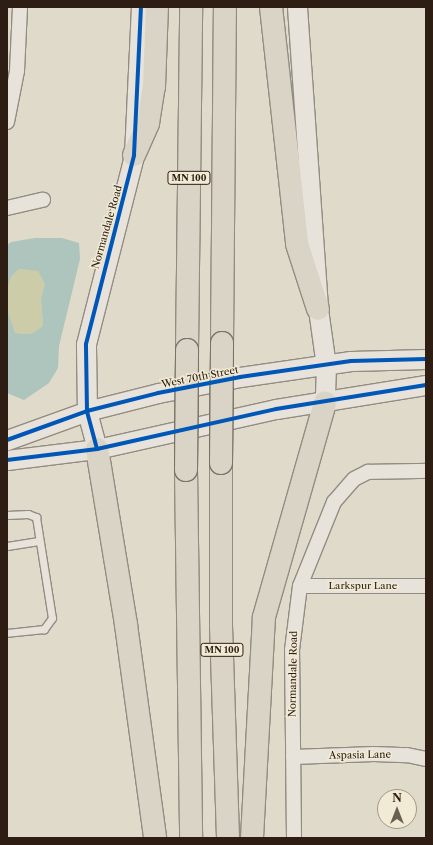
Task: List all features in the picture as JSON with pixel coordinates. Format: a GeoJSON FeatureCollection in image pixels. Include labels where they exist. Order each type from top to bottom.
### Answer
{"type":"FeatureCollection","features":[{"type":"Feature","properties":{"kind":"highway"},"geometry":{"type":"LineString","coordinates":[[134,154],[149,116],[154,87],[158,7]]}},
{"type":"Feature","properties":{"kind":"highway","name":"MN 100"},"geometry":{"type":"LineString","coordinates":[[191,7],[186,470],[191,838]]}},
{"type":"Feature","properties":{"kind":"highway","name":"MN 100"},"geometry":{"type":"LineString","coordinates":[[225,7],[221,626],[228,838]]}},
{"type":"Feature","properties":{"kind":"highway"},"geometry":{"type":"LineString","coordinates":[[271,7],[297,244],[318,309]]}},
{"type":"Feature","properties":{"kind":"highway"},"geometry":{"type":"LineString","coordinates":[[252,838],[264,617],[326,403]]}},
{"type":"Feature","properties":{"kind":"highway"},"geometry":{"type":"LineString","coordinates":[[97,448],[126,624],[156,838]]}},
{"type":"Feature","properties":{"kind":"street"},"geometry":{"type":"LineString","coordinates":[[7,122],[17,71],[20,7]]}},
{"type":"Feature","properties":{"kind":"street","name":"Normandale Road"},"geometry":{"type":"LineString","coordinates":[[97,448],[87,411],[86,344],[134,154],[141,7]]}},
{"type":"Feature","properties":{"kind":"street"},"geometry":{"type":"LineString","coordinates":[[297,7],[318,309],[326,366],[326,403]]}},
{"type":"Feature","properties":{"kind":"street"},"geometry":{"type":"LineString","coordinates":[[7,208],[43,200]]}},
{"type":"Feature","properties":{"kind":"street","name":"West 70th Street"},"geometry":{"type":"LineString","coordinates":[[7,440],[87,411],[158,393],[240,377],[351,362],[426,359]]}},
{"type":"Feature","properties":{"kind":"street"},"geometry":{"type":"LineString","coordinates":[[7,460],[97,448],[276,409],[326,403],[426,386]]}},
{"type":"Feature","properties":{"kind":"street","name":"Normandale Road"},"geometry":{"type":"LineString","coordinates":[[294,838],[292,650],[300,586],[334,502],[354,479],[368,472],[426,471]]}},
{"type":"Feature","properties":{"kind":"street","name":"Larkspur Lane"},"geometry":{"type":"LineString","coordinates":[[300,586],[426,586]]}},
{"type":"Feature","properties":{"kind":"street","name":"Aspasia Lane"},"geometry":{"type":"LineString","coordinates":[[293,757],[374,754],[407,755],[426,759]]}},
{"type":"Feature","properties":{"kind":"lane"},"geometry":{"type":"LineString","coordinates":[[7,516],[28,514],[36,517],[52,618],[44,629],[7,633]]}},
{"type":"Feature","properties":{"kind":"lane"},"geometry":{"type":"LineString","coordinates":[[7,546],[39,541]]}},
{"type":"Feature","properties":{"kind":"green space"},"geometry":{"type":"Polygon","coordinates":[[[19,269],[38,270],[45,284],[41,298],[43,326],[31,334],[15,333],[8,316],[7,288],[11,277],[19,269]]]}},
{"type":"Feature","properties":{"kind":"shaded area"},"geometry":{"type":"Polygon","coordinates":[[[35,238],[62,238],[79,243],[80,259],[59,346],[58,368],[49,383],[24,400],[7,393],[7,310],[15,333],[31,334],[43,326],[41,298],[45,284],[38,271],[19,269],[11,277],[7,290],[7,245],[11,242],[35,238]]]}},
{"type":"Feature","properties":{"kind":"cycle path"},"geometry":{"type":"LineString","coordinates":[[97,449],[87,411],[86,344],[134,155],[141,7]]}},
{"type":"Feature","properties":{"kind":"cycle path"},"geometry":{"type":"LineString","coordinates":[[7,440],[87,411],[158,393],[240,377],[351,361],[426,359]]}},
{"type":"Feature","properties":{"kind":"cycle path"},"geometry":{"type":"LineString","coordinates":[[7,460],[97,449],[276,409],[426,385]]}}]}
